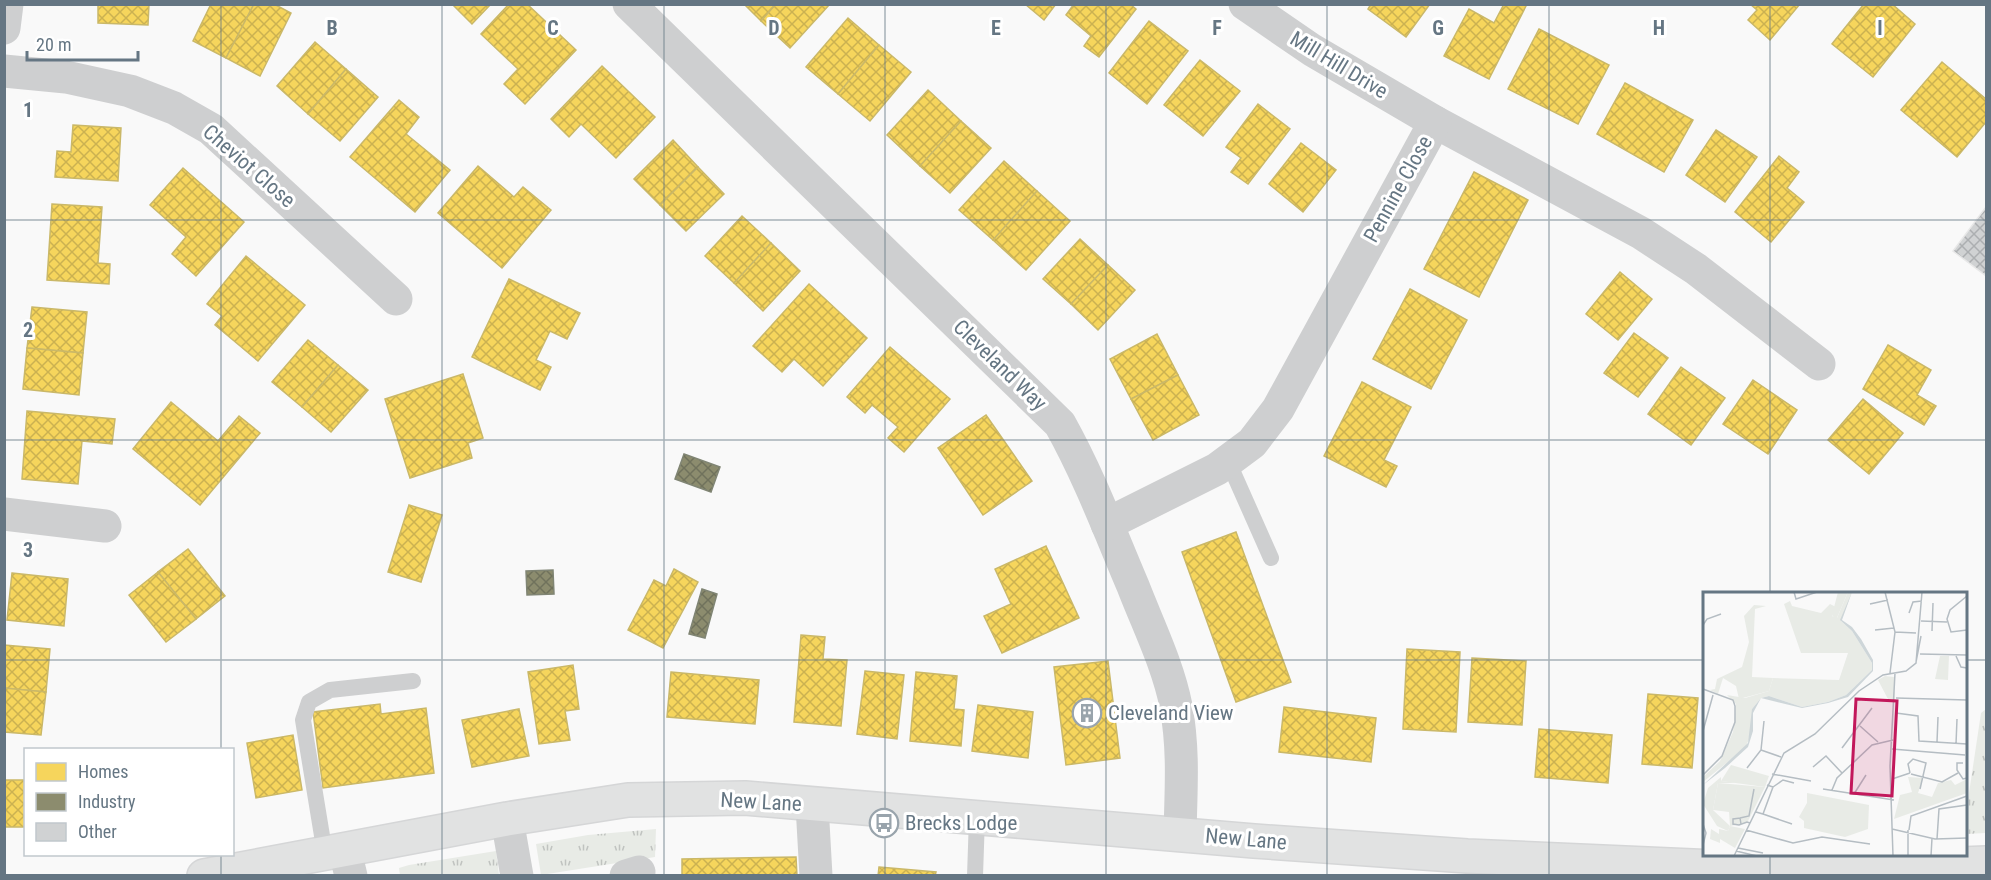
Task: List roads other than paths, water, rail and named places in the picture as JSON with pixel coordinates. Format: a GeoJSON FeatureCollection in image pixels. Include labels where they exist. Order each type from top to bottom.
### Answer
{"type":"FeatureCollection","features":[{"type":"Feature","properties":{"kind":"street"},"geometry":{"type":"LineString","coordinates":[[4,28],[7,4]]}},
{"type":"Feature","properties":{"kind":"street","name":"Cleveland Way"},"geometry":{"type":"LineString","coordinates":[[629,4],[1060,424],[1107,524],[1161,656],[1175,705],[1182,758],[1180,833]]}},
{"type":"Feature","properties":{"kind":"street","name":"Mill Hill Drive"},"geometry":{"type":"LineString","coordinates":[[1245,4],[1312,50],[1435,122]]}},
{"type":"Feature","properties":{"kind":"street","name":"Cheviot Close"},"geometry":{"type":"LineString","coordinates":[[4,71],[66,77],[130,91],[174,108],[212,129],[396,299]]}},
{"type":"Feature","properties":{"kind":"street","name":"Pennine Close"},"geometry":{"type":"LineString","coordinates":[[1107,524],[1217,469],[1252,443],[1278,410],[1435,122],[1641,233],[1695,269],[1819,364]]}},
{"type":"Feature","properties":{"kind":"street"},"geometry":{"type":"LineString","coordinates":[[4,514],[105,526]]}},
{"type":"Feature","properties":{"kind":"street","name":"New Lane"},"geometry":{"type":"LineString","coordinates":[[204,876],[340,860],[507,819],[628,800],[745,798],[1254,841],[1738,872],[1986,863]]}},
{"type":"Feature","properties":{"kind":"street"},"geometry":{"type":"LineString","coordinates":[[812,805],[816,876]]}},
{"type":"Feature","properties":{"kind":"street"},"geometry":{"type":"LineString","coordinates":[[507,819],[517,876]]}},
{"type":"Feature","properties":{"kind":"lane"},"geometry":{"type":"LineString","coordinates":[[1228,461],[1271,558]]}},
{"type":"Feature","properties":{"kind":"lane"},"geometry":{"type":"LineString","coordinates":[[340,860],[303,720],[309,702],[330,690],[412,681]]}},
{"type":"Feature","properties":{"kind":"lane"},"geometry":{"type":"LineString","coordinates":[[975,876],[977,817]]}},
{"type":"Feature","properties":{"kind":"place","name":"Cleveland View"},"geometry":{"type":"Point","coordinates":[1087,713]}},
{"type":"Feature","properties":{"kind":"place","name":"Brecks Lodge"},"geometry":{"type":"Point","coordinates":[884,823]}}]}
